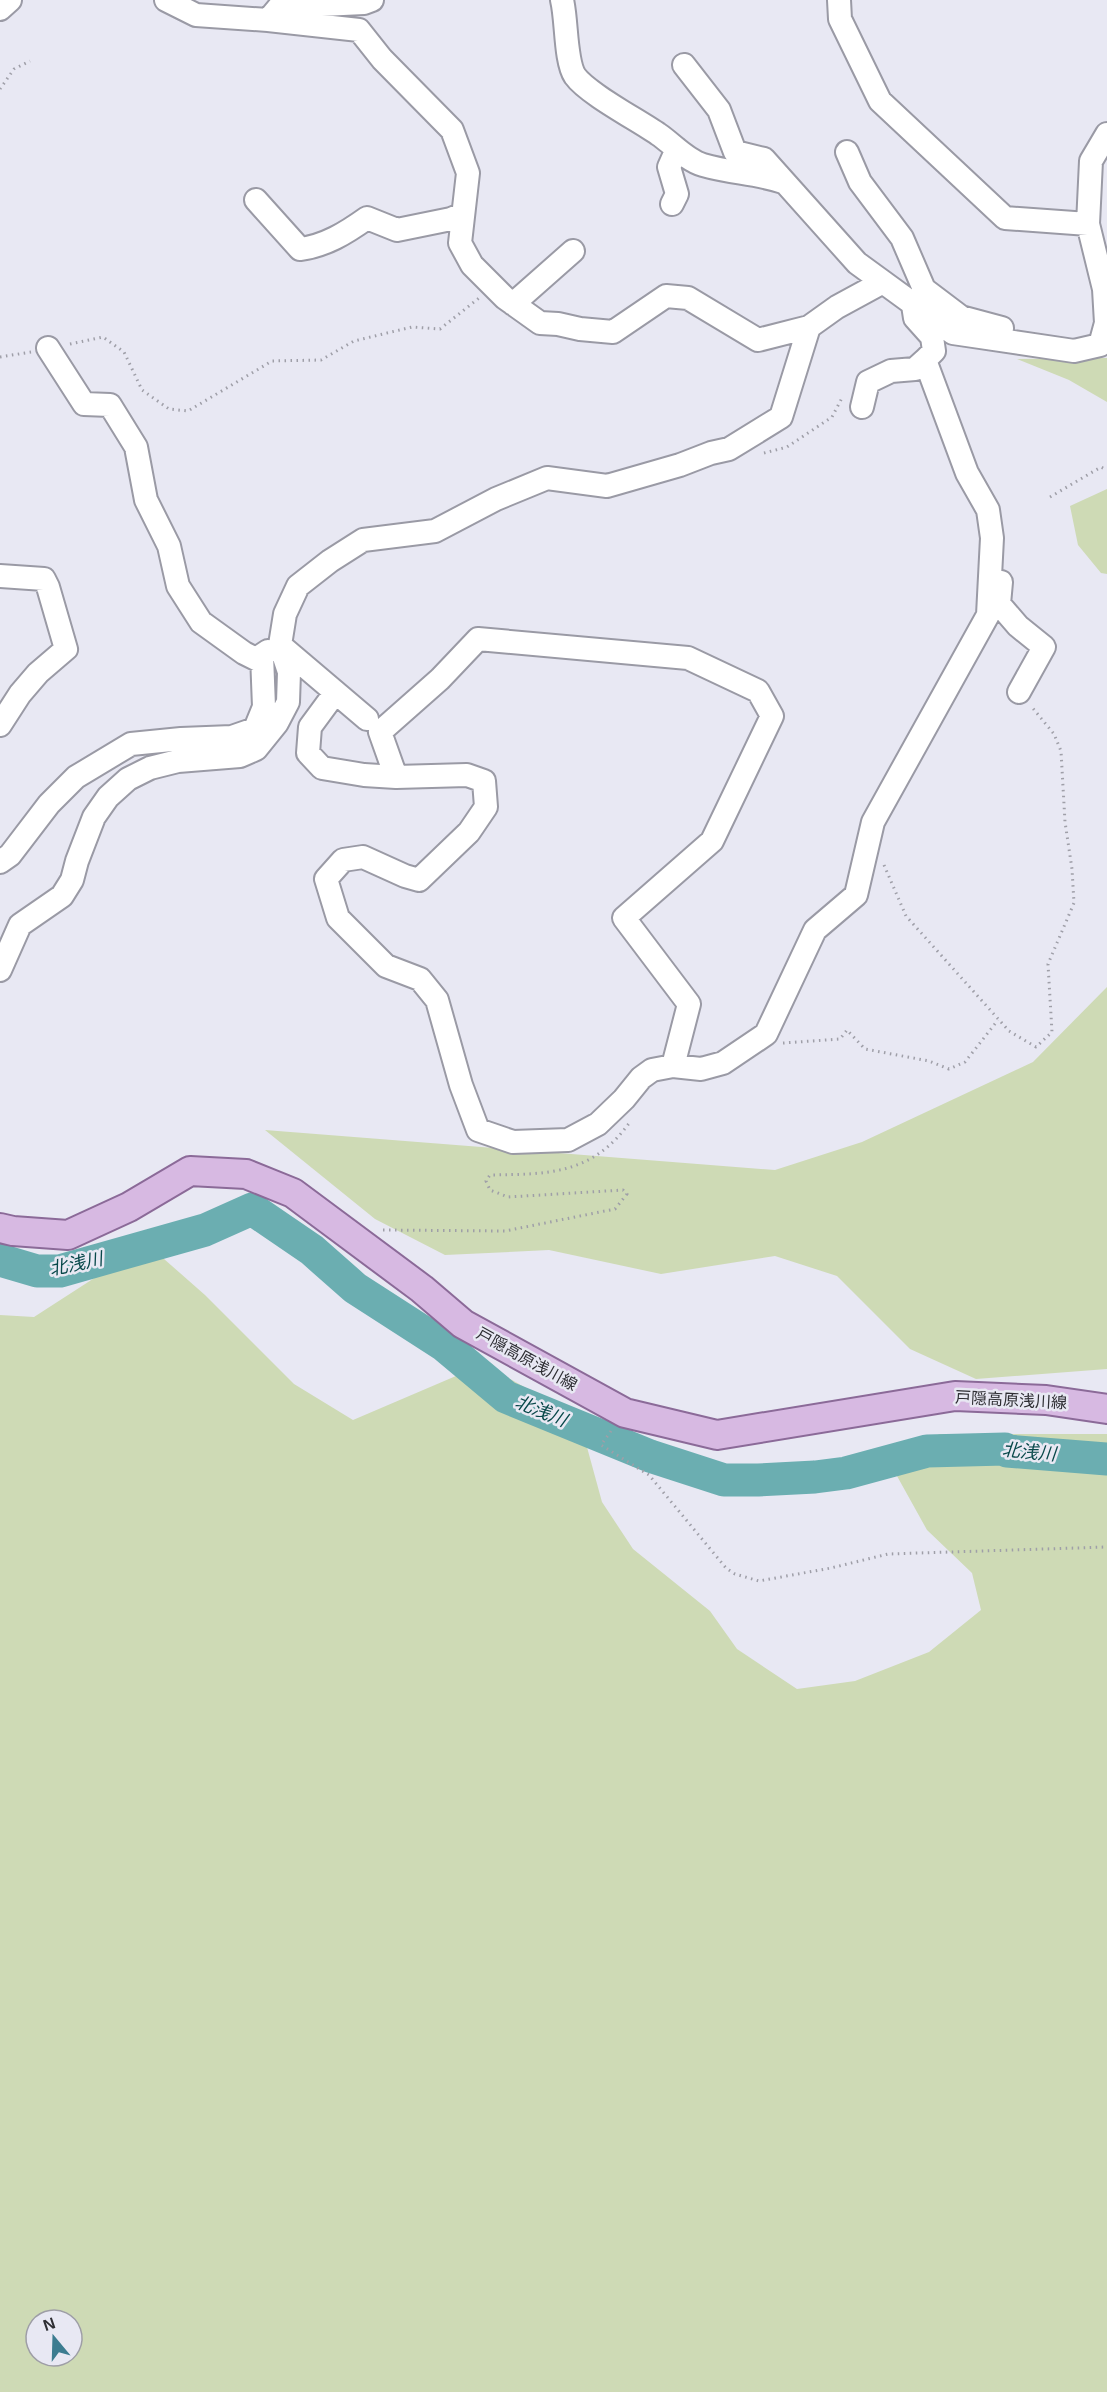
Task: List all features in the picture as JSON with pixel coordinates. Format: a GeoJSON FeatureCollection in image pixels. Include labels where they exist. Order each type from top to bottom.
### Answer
{"type":"FeatureCollection","features":[{"type":"Feature","properties":{"kind":"main road","name":"戸隠高原浅川線"},"geometry":{"type":"LineString","coordinates":[[0,1228],[68,1235],[129,1207],[190,1171],[246,1174],[293,1193],[360,1242],[463,1324],[625,1413],[717,1435],[955,1396],[1046,1400],[1107,1409]]}},
{"type":"Feature","properties":{"kind":"street"},"geometry":{"type":"LineString","coordinates":[[0,9],[10,0]]}},
{"type":"Feature","properties":{"kind":"street"},"geometry":{"type":"LineString","coordinates":[[166,0],[196,15],[359,30],[382,59],[452,130],[468,173],[460,243],[472,265],[493,287],[540,323],[613,332],[666,297],[688,298],[758,340],[809,327],[837,307],[883,282]]}},
{"type":"Feature","properties":{"kind":"street"},"geometry":{"type":"LineString","coordinates":[[268,20],[279,7],[364,3],[372,0]]}},
{"type":"Feature","properties":{"kind":"street"},"geometry":{"type":"LineString","coordinates":[[562,0],[567,46],[575,76],[594,92],[693,161],[761,174],[786,183]]}},
{"type":"Feature","properties":{"kind":"street"},"geometry":{"type":"LineString","coordinates":[[839,0],[840,19],[880,101],[1005,218],[1095,227]]}},
{"type":"Feature","properties":{"kind":"street"},"geometry":{"type":"LineString","coordinates":[[684,65],[719,110],[735,152],[764,159],[857,263],[953,333],[1074,351],[1100,345],[1106,323],[1104,289],[1095,227],[1091,161],[1107,134]]}},
{"type":"Feature","properties":{"kind":"street"},"geometry":{"type":"LineString","coordinates":[[672,204],[677,194],[669,167],[677,149]]}},
{"type":"Feature","properties":{"kind":"street"},"geometry":{"type":"LineString","coordinates":[[848,152],[860,182],[902,238],[924,289],[961,317],[1008,329],[1006,341]]}},
{"type":"Feature","properties":{"kind":"street"},"geometry":{"type":"LineString","coordinates":[[256,200],[300,249],[314,247],[346,233],[367,218],[397,230],[451,219],[463,214]]}},
{"type":"Feature","properties":{"kind":"street"},"geometry":{"type":"LineString","coordinates":[[513,304],[573,250]]}},
{"type":"Feature","properties":{"kind":"street"},"geometry":{"type":"LineString","coordinates":[[862,407],[868,382],[891,370],[915,369],[934,351],[933,337],[915,318],[913,305]]}},
{"type":"Feature","properties":{"kind":"street"},"geometry":{"type":"LineString","coordinates":[[0,970],[20,925],[62,896],[72,880],[94,817],[108,797],[128,779],[150,768],[178,761],[240,756],[256,749],[277,723],[288,702],[290,672],[280,645],[285,614],[298,586],[330,561],[363,540],[435,531],[496,499],[548,478],[607,486],[729,449],[781,417],[809,327]]}},
{"type":"Feature","properties":{"kind":"street"},"geometry":{"type":"LineString","coordinates":[[48,348],[84,404],[111,405],[136,447],[146,500],[169,546],[178,586],[201,622],[244,653],[262,662]]}},
{"type":"Feature","properties":{"kind":"street"},"geometry":{"type":"LineString","coordinates":[[335,693],[310,727],[308,753],[322,768],[364,775],[396,777],[467,775],[484,781],[486,807],[469,832],[419,880],[363,857],[343,860],[326,879],[338,918],[386,966],[420,980],[437,1000],[461,1085],[478,1130],[513,1142],[568,1140],[598,1124],[624,1099],[641,1078],[652,1070],[673,1066],[701,1069],[723,1063],[766,1034],[815,930],[856,895],[873,822],[988,615],[991,529],[988,510],[967,473],[926,360]]}},
{"type":"Feature","properties":{"kind":"street"},"geometry":{"type":"LineString","coordinates":[[991,529],[1005,537],[999,604],[1018,626],[1044,647],[1019,692]]}},
{"type":"Feature","properties":{"kind":"street"},"geometry":{"type":"LineString","coordinates":[[0,576],[44,579],[66,649],[38,673],[20,694],[0,726]]}},
{"type":"Feature","properties":{"kind":"street"},"geometry":{"type":"LineString","coordinates":[[396,777],[380,732],[440,679],[478,639],[688,658],[758,691],[772,716],[712,841],[624,918],[689,1004],[673,1066]]}},
{"type":"Feature","properties":{"kind":"street"},"geometry":{"type":"LineString","coordinates":[[0,862],[10,855],[49,804],[76,777],[131,744],[181,738],[232,737],[255,729],[264,707],[262,655],[280,645]]}},
{"type":"Feature","properties":{"kind":"street"},"geometry":{"type":"LineString","coordinates":[[280,645],[367,719]]}},
{"type":"Feature","properties":{"kind":"path"},"geometry":{"type":"LineString","coordinates":[[0,89],[14,69],[30,61]]}},
{"type":"Feature","properties":{"kind":"path"},"geometry":{"type":"LineString","coordinates":[[0,357],[103,337],[124,352],[142,390],[170,409],[188,411],[272,361],[321,360],[354,341],[412,327],[440,329],[493,287]]}},
{"type":"Feature","properties":{"kind":"path"},"geometry":{"type":"LineString","coordinates":[[1050,497],[1101,466],[1107,470]]}},
{"type":"Feature","properties":{"kind":"path"},"geometry":{"type":"LineString","coordinates":[[881,857],[906,916],[998,1020],[1009,1031],[1036,1047],[1052,1032],[1048,964],[1074,903],[1060,751],[1054,734],[1019,692]]}},
{"type":"Feature","properties":{"kind":"path"},"geometry":{"type":"LineString","coordinates":[[768,1030],[783,1043],[840,1039],[847,1030],[865,1049],[929,1061],[949,1069],[965,1062],[998,1020]]}},
{"type":"Feature","properties":{"kind":"path"},"geometry":{"type":"LineString","coordinates":[[360,1242],[381,1230],[505,1231],[615,1209],[627,1194],[622,1190],[507,1197],[490,1190],[486,1181],[490,1175],[559,1172],[586,1162],[618,1139],[637,1114]]}},
{"type":"Feature","properties":{"kind":"path"},"geometry":{"type":"LineString","coordinates":[[625,1413],[601,1445],[649,1475],[726,1568],[735,1574],[759,1581],[831,1568],[888,1554],[1107,1547]]}},
{"type":"Feature","properties":{"kind":"green space"},"geometry":{"type":"Polygon","coordinates":[[[1107,358],[1107,402],[1069,380],[1017,359],[1107,358]]]}},
{"type":"Feature","properties":{"kind":"green space"},"geometry":{"type":"Polygon","coordinates":[[[1107,489],[1107,574],[1101,573],[1078,545],[1070,506],[1107,489]]]}},
{"type":"Feature","properties":{"kind":"green space"},"geometry":{"type":"Polygon","coordinates":[[[1107,987],[1107,1369],[976,1379],[910,1349],[837,1276],[775,1256],[661,1274],[549,1250],[445,1255],[375,1219],[265,1130],[775,1170],[862,1142],[1033,1062],[1107,987]]]}},
{"type":"Feature","properties":{"kind":"green space"},"geometry":{"type":"Polygon","coordinates":[[[147,1244],[205,1295],[294,1384],[353,1420],[484,1364],[579,1418],[602,1502],[633,1549],[710,1611],[737,1649],[797,1689],[855,1681],[929,1652],[981,1610],[972,1573],[927,1530],[897,1476],[939,1434],[1107,1434],[1107,2392],[0,2392],[0,1315],[34,1317],[147,1244]]]}},
{"type":"Feature","properties":{"kind":"waterway","name":"北浅川"},"geometry":{"type":"LineString","coordinates":[[0,1260],[37,1271],[60,1271],[205,1230],[252,1209],[312,1250],[355,1288],[445,1346],[506,1397],[650,1456],[724,1480],[815,1477],[846,1473],[927,1451],[1005,1449],[1107,1459]]}}]}
